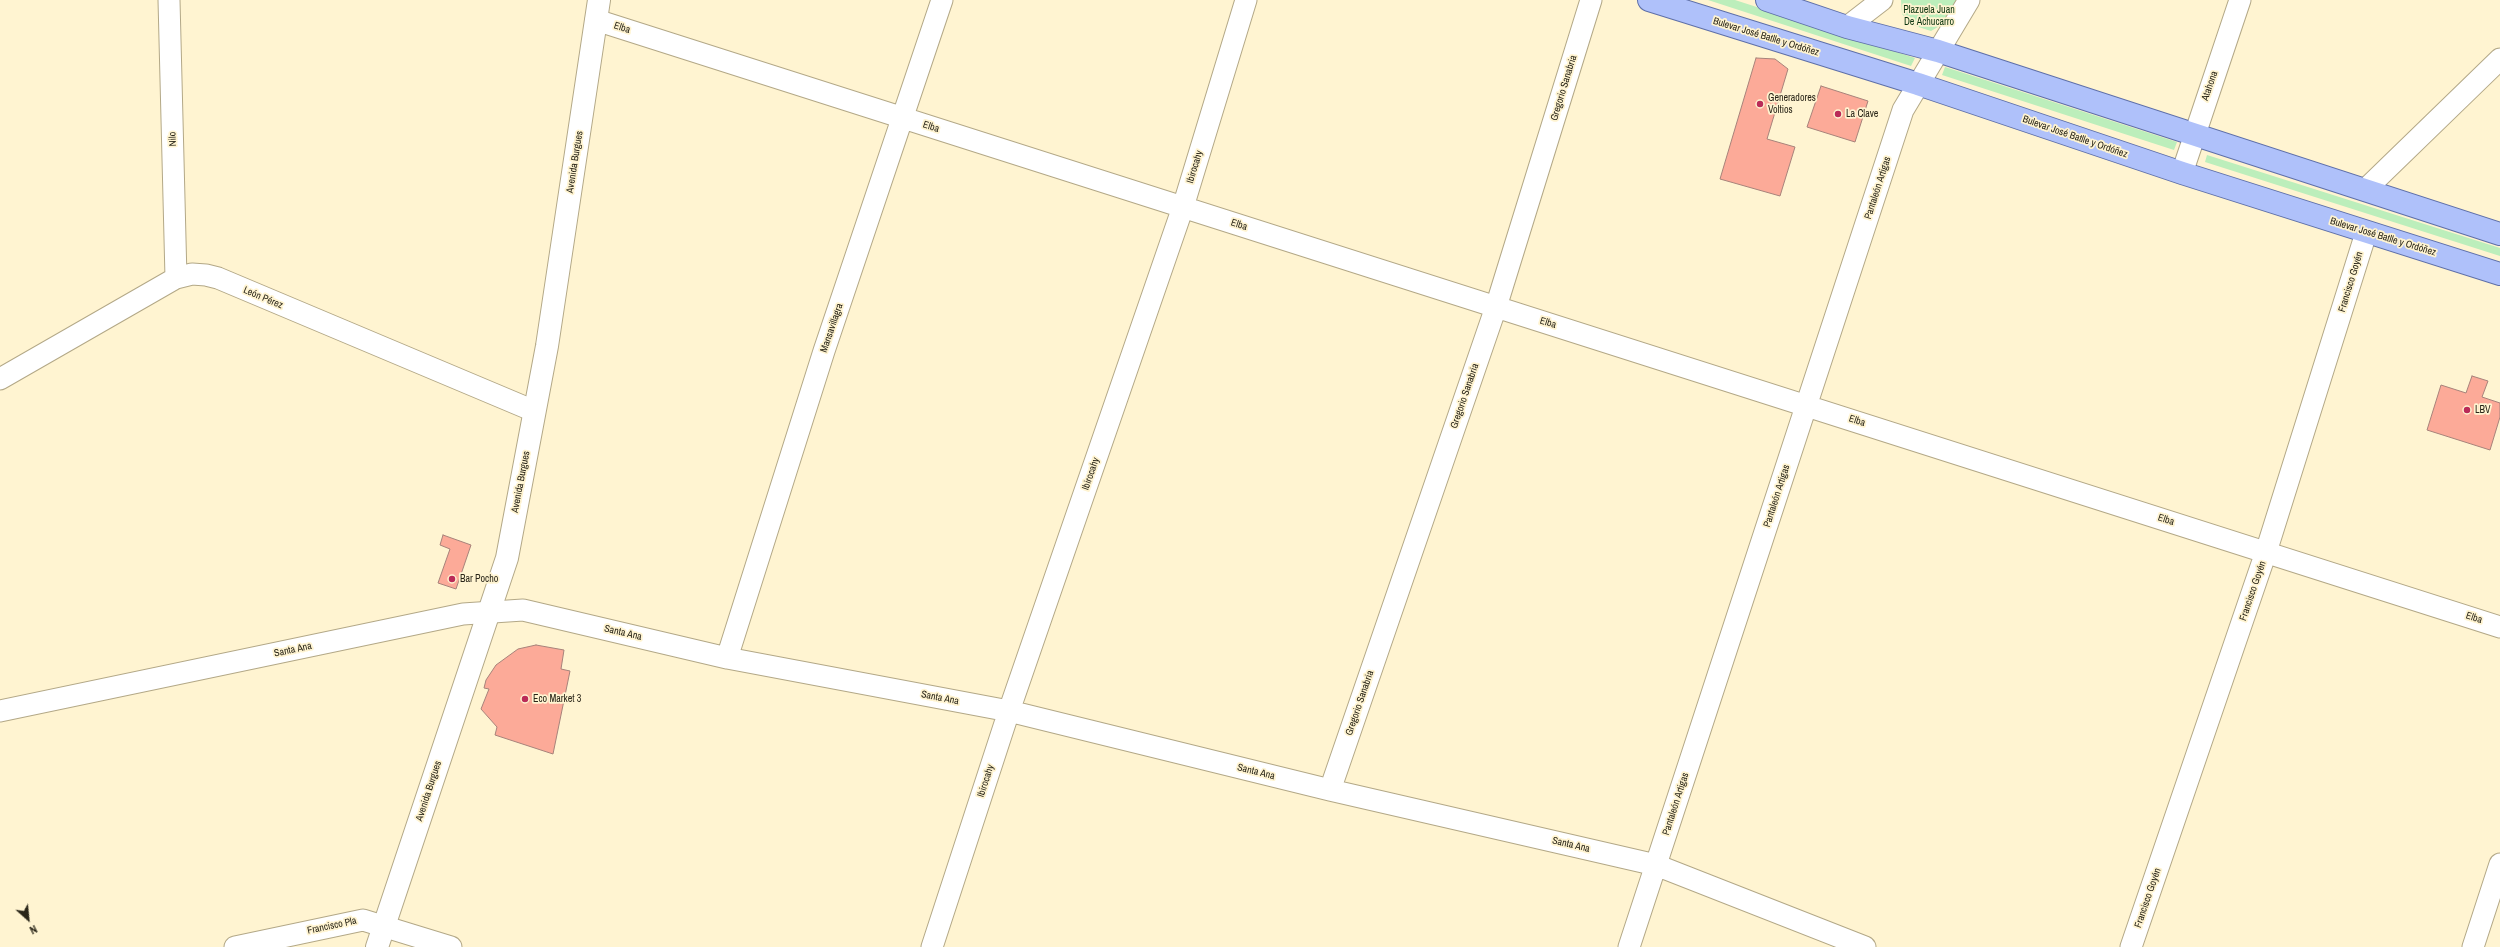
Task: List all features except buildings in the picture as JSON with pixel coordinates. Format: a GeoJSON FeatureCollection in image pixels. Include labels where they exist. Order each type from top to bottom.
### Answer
{"type":"FeatureCollection","features":[{"type":"Feature","properties":{"kind":"main road","name":"Bulevar José Batlle y Ordóñez"},"geometry":{"type":"LineString","coordinates":[[1649,0],[1918,84],[2182,173],[2500,274]]}},
{"type":"Feature","properties":{"kind":"main road"},"geometry":{"type":"LineString","coordinates":[[1767,0],[1847,27],[1938,51],[2193,136],[2500,234]]}},
{"type":"Feature","properties":{"kind":"street","name":"Nilo"},"geometry":{"type":"LineString","coordinates":[[169,0],[176,278]]}},
{"type":"Feature","properties":{"kind":"street","name":"Mansavillagra"},"geometry":{"type":"LineString","coordinates":[[727,658],[824,351],[942,0]]}},
{"type":"Feature","properties":{"kind":"street","name":"Ibirocahy"},"geometry":{"type":"LineString","coordinates":[[932,947],[1009,711],[1183,207],[1246,0]]}},
{"type":"Feature","properties":{"kind":"street","name":"Gregorio Sanabria"},"geometry":{"type":"LineString","coordinates":[[1330,790],[1496,307],[1591,0]]}},
{"type":"Feature","properties":{"kind":"street"},"geometry":{"type":"LineString","coordinates":[[1847,27],[1882,0]]}},
{"type":"Feature","properties":{"kind":"street","name":"Pantaleón Artigas"},"geometry":{"type":"LineString","coordinates":[[1629,947],[1903,110],[1969,0]]}},
{"type":"Feature","properties":{"kind":"street","name":"Atahona"},"geometry":{"type":"LineString","coordinates":[[2182,173],[2193,136],[2240,0]]}},
{"type":"Feature","properties":{"kind":"street","name":"Elba"},"geometry":{"type":"LineString","coordinates":[[597,10],[903,118],[2500,627]]}},
{"type":"Feature","properties":{"kind":"street","name":"Avenida Burgues"},"geometry":{"type":"LineString","coordinates":[[377,947],[507,558],[547,346],[597,10]]}},
{"type":"Feature","properties":{"kind":"street"},"geometry":{"type":"LineString","coordinates":[[2366,190],[2500,59]]}},
{"type":"Feature","properties":{"kind":"street","name":"Francisco Goyén"},"geometry":{"type":"LineString","coordinates":[[2131,947],[2266,552],[2366,232]]}},
{"type":"Feature","properties":{"kind":"street","name":"León Pérez"},"geometry":{"type":"LineString","coordinates":[[0,379],[176,278],[192,274],[218,278],[534,411]]}},
{"type":"Feature","properties":{"kind":"street","name":"Santa Ana"},"geometry":{"type":"LineString","coordinates":[[0,712],[463,614],[523,610],[727,658],[1009,711],[1330,790],[1656,865],[1865,947]]}},
{"type":"Feature","properties":{"kind":"street"},"geometry":{"type":"LineString","coordinates":[[2473,947],[2500,864]]}},
{"type":"Feature","properties":{"kind":"street","name":"Francisco Pla"},"geometry":{"type":"LineString","coordinates":[[235,947],[363,920],[384,925],[451,947]]}},
{"type":"Feature","properties":{"kind":"green space"},"geometry":{"type":"Polygon","coordinates":[[[1708,0],[1735,0],[1915,58],[1911,66],[1708,0]]]}},
{"type":"Feature","properties":{"kind":"green space","name":"Plazuela Juan De Achucarro"},"geometry":{"type":"Polygon","coordinates":[[[1901,0],[1957,0],[1943,24],[1931,31],[1912,25],[1907,20],[1902,14],[1901,0]]]}},
{"type":"Feature","properties":{"kind":"green space"},"geometry":{"type":"Polygon","coordinates":[[[1945,67],[2177,142],[2174,150],[1942,75],[1945,67]]]}},
{"type":"Feature","properties":{"kind":"green space"},"geometry":{"type":"Polygon","coordinates":[[[2207,155],[2500,248],[2500,256],[2205,162],[2207,155]]]}},
{"type":"Feature","properties":{"kind":"place","name":"Generadores Voltios"},"geometry":{"type":"Point","coordinates":[1760,104]}},
{"type":"Feature","properties":{"kind":"place","name":"La Clave"},"geometry":{"type":"Point","coordinates":[1838,114]}},
{"type":"Feature","properties":{"kind":"place","name":"LBV"},"geometry":{"type":"Point","coordinates":[2467,410]}},
{"type":"Feature","properties":{"kind":"place","name":"Bar Pocho"},"geometry":{"type":"Point","coordinates":[452,579]}},
{"type":"Feature","properties":{"kind":"place","name":"Eco Market 3"},"geometry":{"type":"Point","coordinates":[525,699]}}]}
